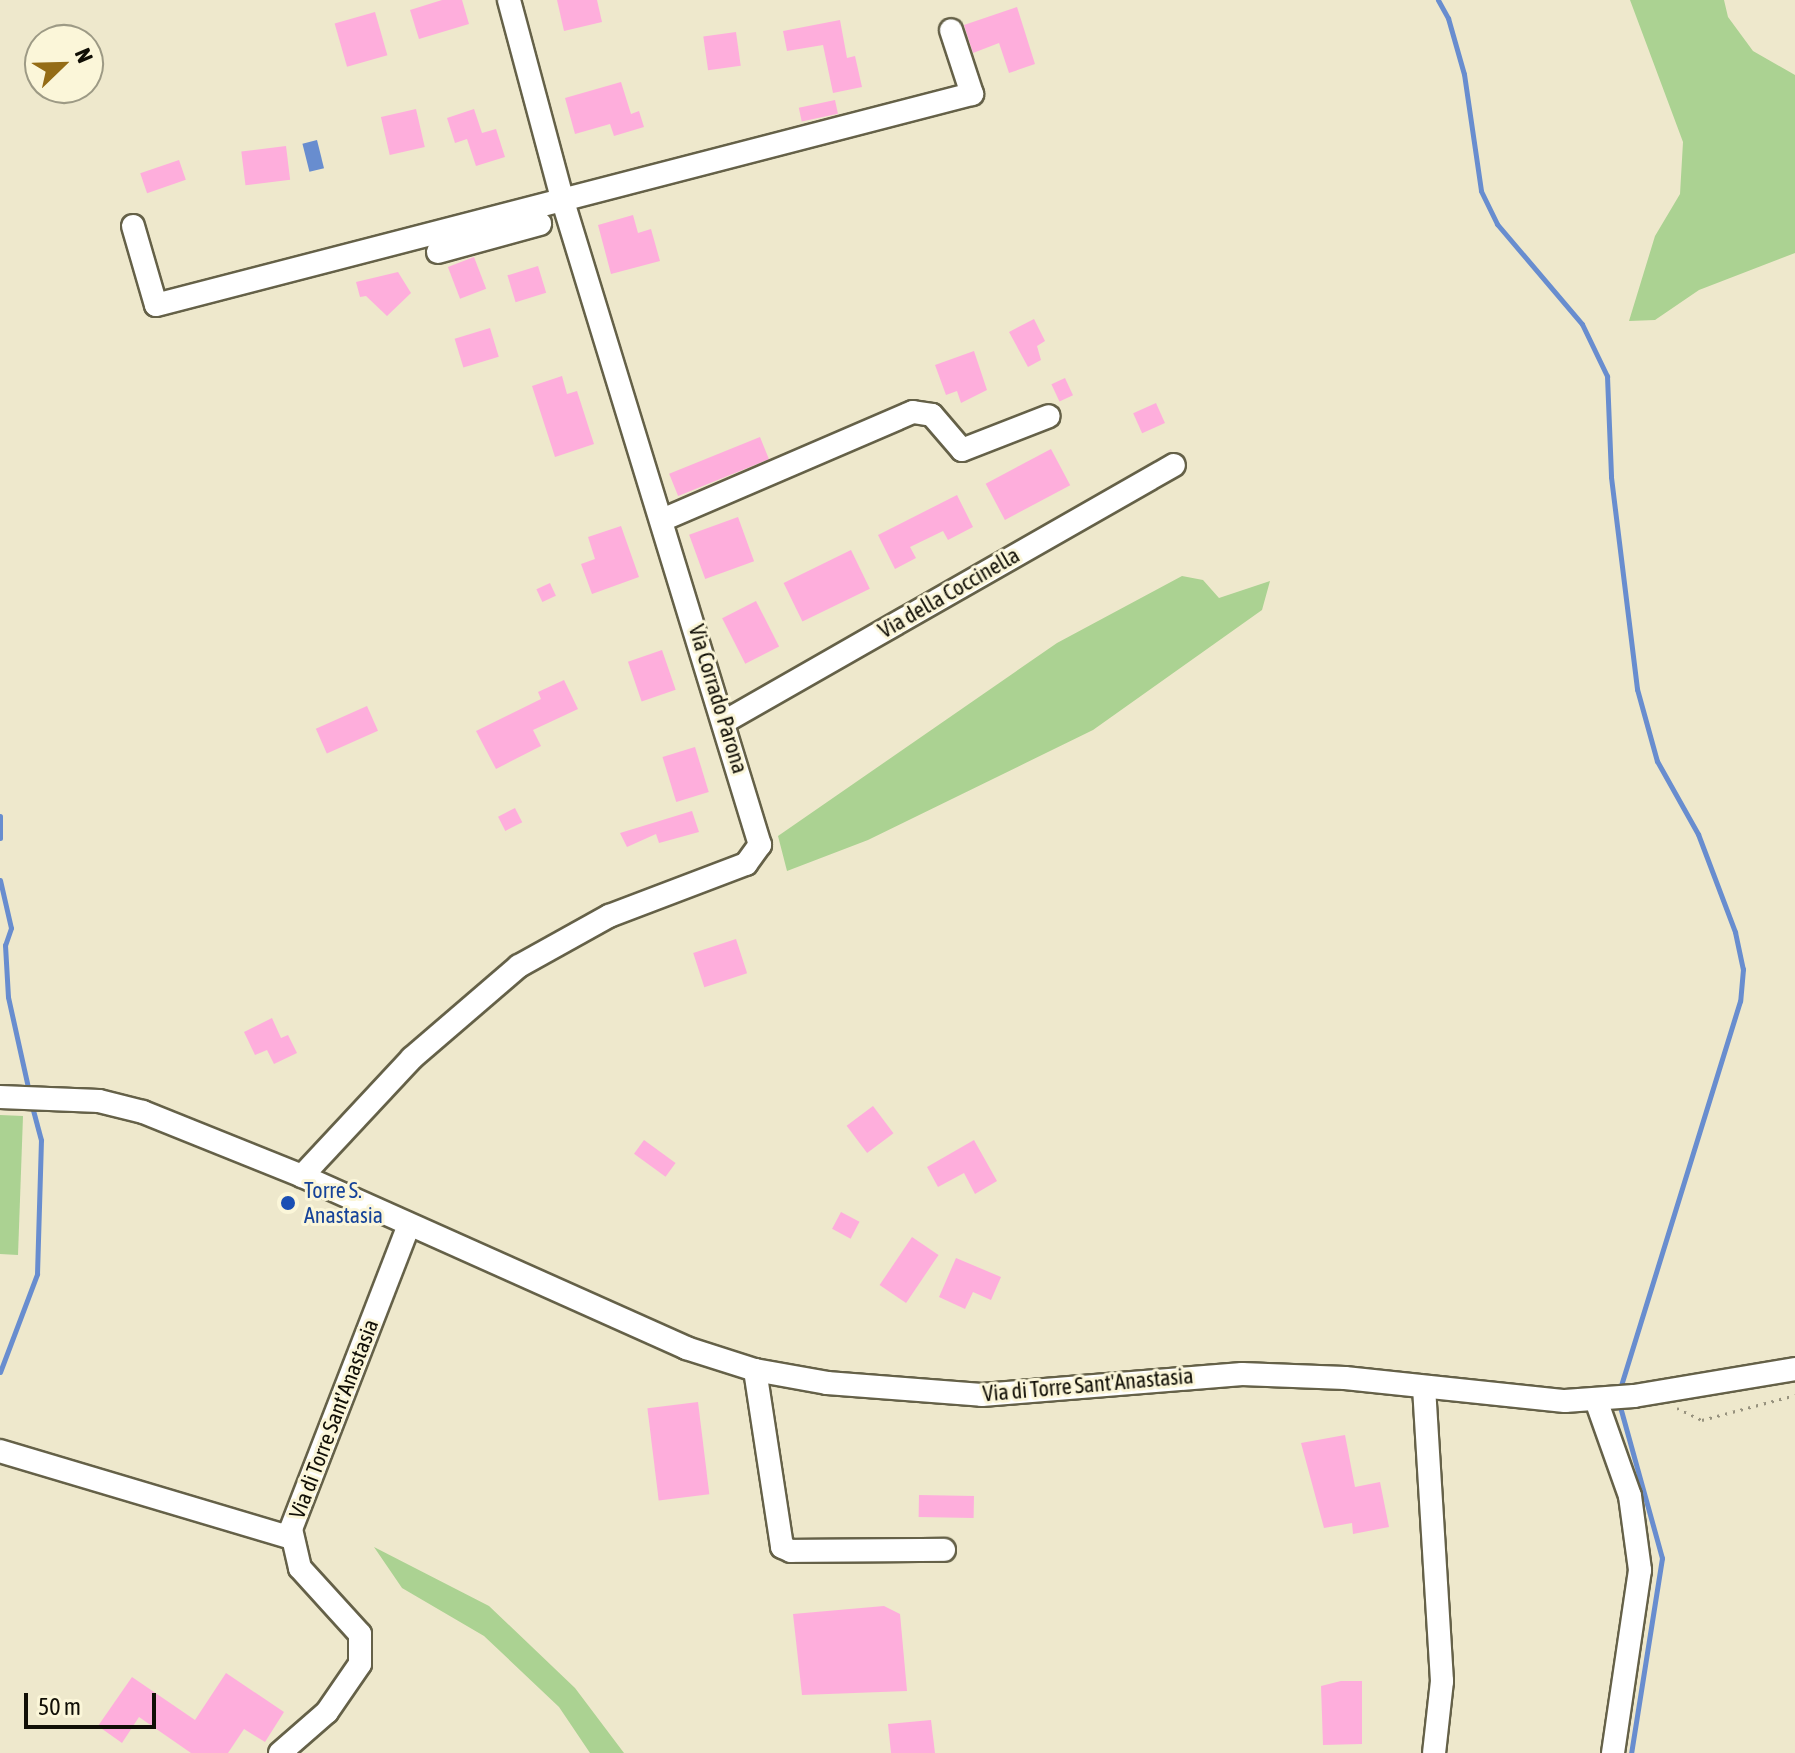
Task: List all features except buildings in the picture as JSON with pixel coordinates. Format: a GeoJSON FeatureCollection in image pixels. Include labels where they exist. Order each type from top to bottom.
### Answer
{"type":"FeatureCollection","features":[{"type":"Feature","properties":{"kind":"street","name":"Via Corrado Parona"},"geometry":{"type":"LineString","coordinates":[[302,1176],[420,1049],[519,966],[609,916],[739,867],[757,855],[756,822],[566,210],[509,0]]}},
{"type":"Feature","properties":{"kind":"street"},"geometry":{"type":"LineString","coordinates":[[438,252],[566,210],[972,94],[951,30]]}},
{"type":"Feature","properties":{"kind":"street"},"geometry":{"type":"LineString","coordinates":[[133,226],[156,305],[566,210]]}},
{"type":"Feature","properties":{"kind":"street"},"geometry":{"type":"LineString","coordinates":[[662,520],[913,412],[932,415],[962,450],[1049,416]]}},
{"type":"Feature","properties":{"kind":"street","name":"Via della Coccinella"},"geometry":{"type":"LineString","coordinates":[[724,722],[1174,465]]}},
{"type":"Feature","properties":{"kind":"street","name":"Via di Torre Sant'Anastasia"},"geometry":{"type":"LineString","coordinates":[[3,1097],[99,1101],[143,1112],[302,1176],[660,1338],[755,1370],[868,1388],[982,1395],[1242,1374],[1424,1387],[1526,1400],[1599,1399],[1795,1369]]}},
{"type":"Feature","properties":{"kind":"street","name":"Via di Torre Sant'Anastasia"},"geometry":{"type":"LineString","coordinates":[[280,1753],[342,1695],[363,1652],[351,1620],[300,1568],[291,1538],[409,1225]]}},
{"type":"Feature","properties":{"kind":"street"},"geometry":{"type":"LineString","coordinates":[[755,1370],[782,1547],[944,1550]]}},
{"type":"Feature","properties":{"kind":"street"},"geometry":{"type":"LineString","coordinates":[[1424,1387],[1442,1681],[1434,1753]]}},
{"type":"Feature","properties":{"kind":"street"},"geometry":{"type":"LineString","coordinates":[[1599,1399],[1630,1496],[1640,1570],[1613,1753]]}},
{"type":"Feature","properties":{"kind":"street"},"geometry":{"type":"LineString","coordinates":[[0,1451],[291,1538]]}},
{"type":"Feature","properties":{"kind":"path"},"geometry":{"type":"LineString","coordinates":[[1669,1389],[1679,1412],[1702,1420],[1795,1395]]}},
{"type":"Feature","properties":{"kind":"green space"},"geometry":{"type":"Polygon","coordinates":[[[1630,0],[1724,0],[1728,17],[1753,51],[1795,75],[1795,253],[1699,290],[1655,320],[1629,321],[1655,236],[1680,194],[1683,142],[1630,0]]]}},
{"type":"Feature","properties":{"kind":"green space"},"geometry":{"type":"Polygon","coordinates":[[[1182,576],[1203,580],[1219,598],[1270,581],[1262,610],[1093,730],[868,840],[787,871],[778,836],[1057,643],[1182,576]]]}},
{"type":"Feature","properties":{"kind":"green space"},"geometry":{"type":"Polygon","coordinates":[[[0,1115],[23,1116],[18,1255],[0,1254],[0,1115]]]}},
{"type":"Feature","properties":{"kind":"green space"},"geometry":{"type":"Polygon","coordinates":[[[374,1547],[489,1606],[575,1688],[624,1753],[590,1753],[559,1707],[484,1636],[402,1588],[374,1547]]]}},
{"type":"Feature","properties":{"kind":"water"},"geometry":{"type":"Polygon","coordinates":[[[317,140],[324,168],[309,172],[302,144],[317,140]]]}},
{"type":"Feature","properties":{"kind":"waterway"},"geometry":{"type":"LineString","coordinates":[[1438,0],[1448,18],[1464,74],[1481,191],[1497,224],[1582,324],[1607,376],[1611,477],[1637,689],[1657,761],[1698,834],[1735,932],[1743,969],[1740,1001],[1620,1389]]}},
{"type":"Feature","properties":{"kind":"waterway"},"geometry":{"type":"LineString","coordinates":[[0,816],[0,838]]}},
{"type":"Feature","properties":{"kind":"waterway"},"geometry":{"type":"LineString","coordinates":[[0,880],[11,928],[5,945],[8,997],[29,1092]]}},
{"type":"Feature","properties":{"kind":"waterway"},"geometry":{"type":"LineString","coordinates":[[0,1372],[37,1274],[41,1140],[32,1106]]}},
{"type":"Feature","properties":{"kind":"waterway"},"geometry":{"type":"LineString","coordinates":[[1619,1403],[1662,1558],[1631,1753]]}},
{"type":"Feature","properties":{"kind":"place","name":"Torre S. Anastasia"},"geometry":{"type":"Point","coordinates":[288,1203]}}]}
